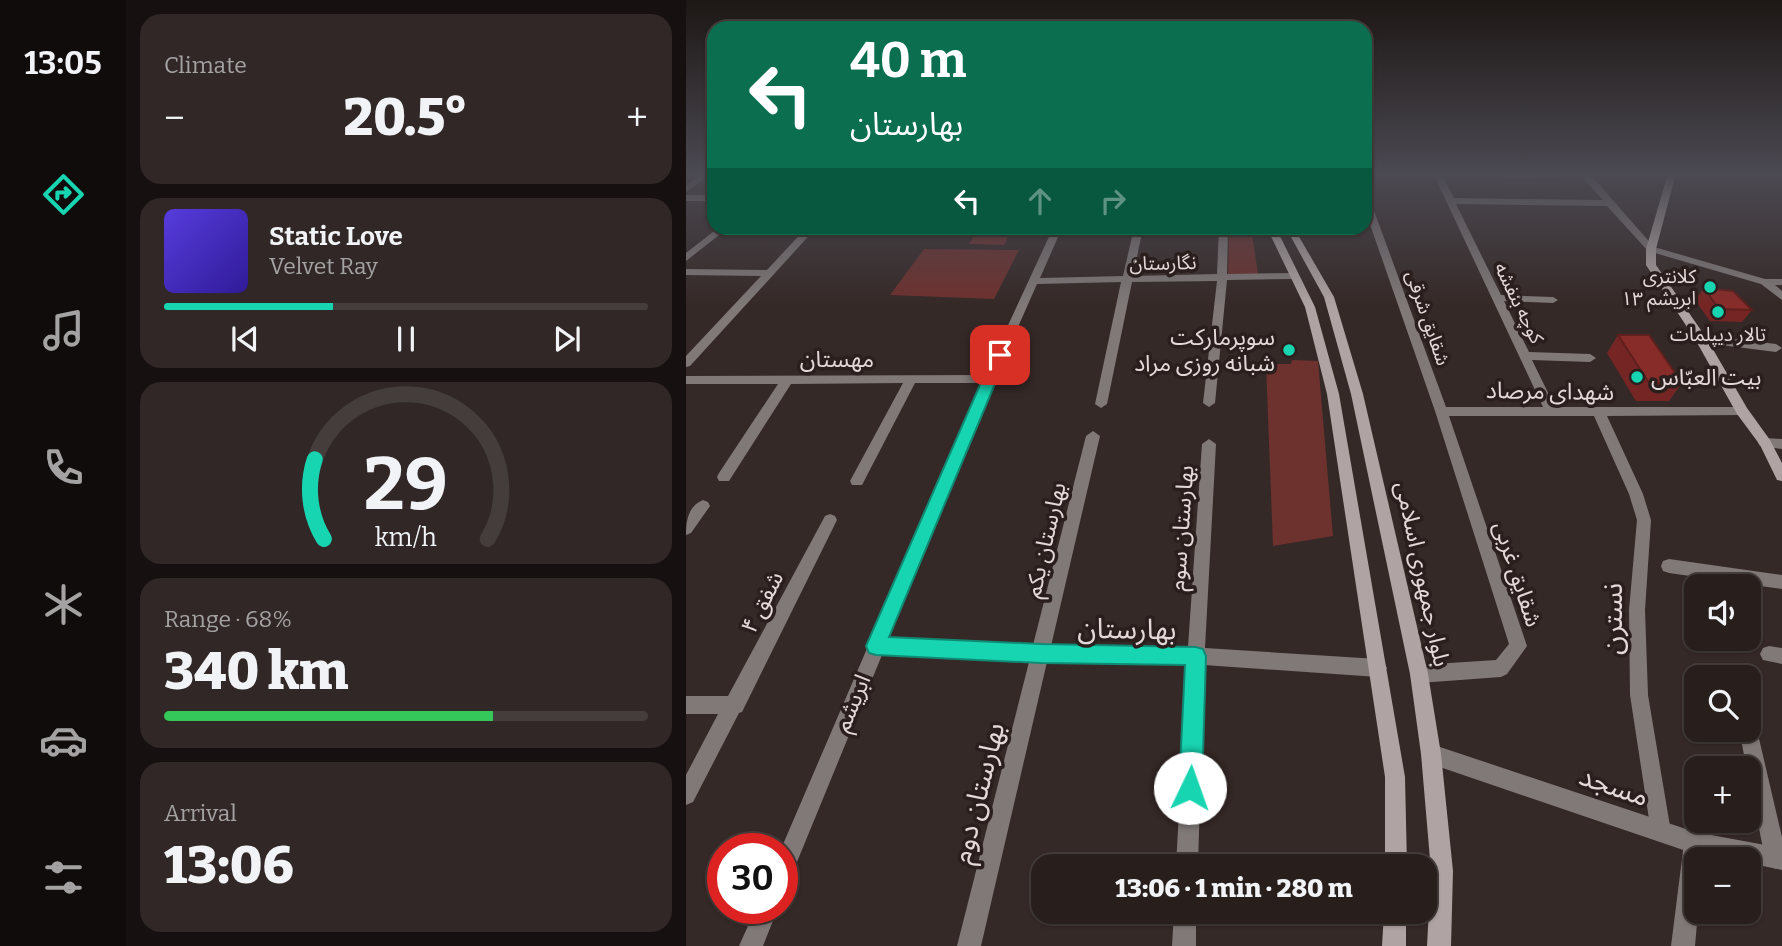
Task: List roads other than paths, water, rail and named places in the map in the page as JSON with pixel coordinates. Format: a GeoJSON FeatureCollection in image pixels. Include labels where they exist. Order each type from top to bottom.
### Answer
{"type":"FeatureCollection","features":[{"type":"Feature","properties":{"kind":"main road"},"geometry":{"type":"LineString","coordinates":[[1660,217],[1651,250],[1651,265],[1701,339],[1742,411],[1765,443],[1782,476]]}},
{"type":"Feature","properties":{"kind":"main road"},"geometry":{"type":"LineString","coordinates":[[1274,235],[1310,307],[1333,394],[1395,777],[1396,854]]}},
{"type":"Feature","properties":{"kind":"main road","name":"بلوار جمهوری اسلامی"},"geometry":{"type":"LineString","coordinates":[[1294,235],[1329,297],[1357,394],[1419,674],[1442,871],[1439,946]]}},
{"type":"Feature","properties":{"kind":"main road"},"geometry":{"type":"LineString","coordinates":[[1333,394],[1357,394]]}},
{"type":"Feature","properties":{"kind":"main road"},"geometry":{"type":"LineString","coordinates":[[1394,946],[1395,924]]}},
{"type":"Feature","properties":{"kind":"street","name":"شقایق شرقی"},"geometry":{"type":"LineString","coordinates":[[1372,217],[1441,411]]}},
{"type":"Feature","properties":{"kind":"street","name":"کوچه بنفشه"},"geometry":{"type":"LineString","coordinates":[[1458,217],[1551,411]]}},
{"type":"Feature","properties":{"kind":"street"},"geometry":{"type":"LineString","coordinates":[[1622,217],[1651,250],[1765,282],[1782,282]]}},
{"type":"Feature","properties":{"kind":"street"},"geometry":{"type":"LineString","coordinates":[[686,258],[714,235]]}},
{"type":"Feature","properties":{"kind":"street"},"geometry":{"type":"LineString","coordinates":[[686,363],[805,235]]}},
{"type":"Feature","properties":{"kind":"street","name":"ابریشم"},"geometry":{"type":"LineString","coordinates":[[798,833],[989,379],[1054,235]]}},
{"type":"Feature","properties":{"kind":"street"},"geometry":{"type":"LineString","coordinates":[[1101,404],[1137,235]]}},
{"type":"Feature","properties":{"kind":"street"},"geometry":{"type":"LineString","coordinates":[[1209,403],[1222,280],[1223,235]]}},
{"type":"Feature","properties":{"kind":"street"},"geometry":{"type":"LineString","coordinates":[[686,272],[770,273]]}},
{"type":"Feature","properties":{"kind":"street","name":"نگارستان"},"geometry":{"type":"LineString","coordinates":[[1034,281],[1222,280],[1293,276]]}},
{"type":"Feature","properties":{"kind":"street"},"geometry":{"type":"LineString","coordinates":[[1765,282],[1782,297]]}},
{"type":"Feature","properties":{"kind":"street"},"geometry":{"type":"LineString","coordinates":[[1497,298],[1553,300]]}},
{"type":"Feature","properties":{"kind":"street"},"geometry":{"type":"LineString","coordinates":[[1701,339],[1776,348]]}},
{"type":"Feature","properties":{"kind":"street"},"geometry":{"type":"LineString","coordinates":[[1526,356],[1590,358]]}},
{"type":"Feature","properties":{"kind":"street","name":"مهستان"},"geometry":{"type":"LineString","coordinates":[[686,380],[989,379]]}},
{"type":"Feature","properties":{"kind":"street"},"geometry":{"type":"LineString","coordinates":[[724,477],[787,380]]}},
{"type":"Feature","properties":{"kind":"street"},"geometry":{"type":"LineString","coordinates":[[857,481],[911,381]]}},
{"type":"Feature","properties":{"kind":"street","name":"شهدای مرصاد"},"geometry":{"type":"LineString","coordinates":[[1441,411],[1599,414],[1742,411]]}},
{"type":"Feature","properties":{"kind":"street","name":"شقایق غربی"},"geometry":{"type":"LineString","coordinates":[[1419,674],[1501,668],[1518,646],[1441,411]]}},
{"type":"Feature","properties":{"kind":"street","name":"نسترن"},"geometry":{"type":"LineString","coordinates":[[1599,414],[1636,494],[1644,520],[1637,610],[1639,695],[1661,832]]}},
{"type":"Feature","properties":{"kind":"street","name":"بهارستان یکم"},"geometry":{"type":"LineString","coordinates":[[1041,654],[1093,436]]}},
{"type":"Feature","properties":{"kind":"street"},"geometry":{"type":"LineString","coordinates":[[1765,443],[1782,444]]}},
{"type":"Feature","properties":{"kind":"street","name":"بهارستان سوم"},"geometry":{"type":"LineString","coordinates":[[1188,854],[1209,444]]}},
{"type":"Feature","properties":{"kind":"street"},"geometry":{"type":"LineString","coordinates":[[686,530],[703,506]]}},
{"type":"Feature","properties":{"kind":"street","name":"شفق ۴"},"geometry":{"type":"LineString","coordinates":[[686,795],[830,520]]}},
{"type":"Feature","properties":{"kind":"street"},"geometry":{"type":"LineString","coordinates":[[1669,566],[1782,582]]}},
{"type":"Feature","properties":{"kind":"street","name":"بهارستان"},"geometry":{"type":"LineString","coordinates":[[876,646],[1041,654],[1196,656],[1378,668]]}},
{"type":"Feature","properties":{"kind":"street","name":"بهارستان دوم"},"geometry":{"type":"LineString","coordinates":[[969,946],[1041,654]]}},
{"type":"Feature","properties":{"kind":"street"},"geometry":{"type":"LineString","coordinates":[[686,705],[734,705]]}},
{"type":"Feature","properties":{"kind":"street"},"geometry":{"type":"LineString","coordinates":[[1751,742],[1779,858]]}},
{"type":"Feature","properties":{"kind":"street","name":"مسجد"},"geometry":{"type":"LineString","coordinates":[[1430,754],[1695,843],[1779,858]]}},
{"type":"Feature","properties":{"kind":"street"},"geometry":{"type":"LineString","coordinates":[[1683,946],[1695,843]]}},
{"type":"Feature","properties":{"kind":"street"},"geometry":{"type":"LineString","coordinates":[[751,946],[760,924]]}},
{"type":"Feature","properties":{"kind":"street"},"geometry":{"type":"LineString","coordinates":[[1184,946],[1185,924]]}},
{"type":"Feature","properties":{"kind":"place","name":"کلانتری ۱۳ ابریشم"},"geometry":{"type":"Point","coordinates":[1710,287]}},
{"type":"Feature","properties":{"kind":"place","name":"تالار دیپلمات"},"geometry":{"type":"Point","coordinates":[1718,312]}},
{"type":"Feature","properties":{"kind":"place","name":"سوپرمارکت شبانه روزی مراد"},"geometry":{"type":"Point","coordinates":[1289,350]}},
{"type":"Feature","properties":{"kind":"place","name":"بیت العبّاس"},"geometry":{"type":"Point","coordinates":[1637,377]}}]}
